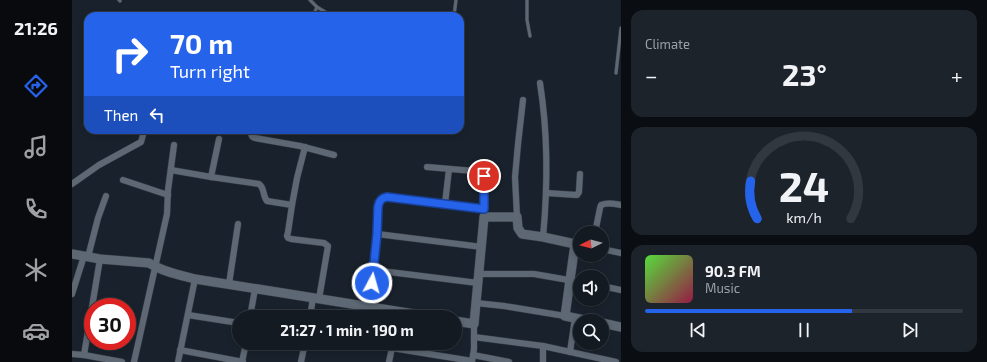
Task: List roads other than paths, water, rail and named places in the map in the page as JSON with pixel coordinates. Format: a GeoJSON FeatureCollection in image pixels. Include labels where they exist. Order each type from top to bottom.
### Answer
{"type":"FeatureCollection","features":[{"type":"Feature","properties":{"kind":"street"},"geometry":{"type":"LineString","coordinates":[[540,83],[544,110],[547,169],[543,237]]}},
{"type":"Feature","properties":{"kind":"street"},"geometry":{"type":"LineString","coordinates":[[522,100],[515,177],[518,228],[522,234],[573,243]]}},
{"type":"Feature","properties":{"kind":"street"},"geometry":{"type":"LineString","coordinates":[[72,184],[99,165],[141,142],[143,134]]}},
{"type":"Feature","properties":{"kind":"street"},"geometry":{"type":"LineString","coordinates":[[251,134],[252,137],[305,147],[334,155]]}},
{"type":"Feature","properties":{"kind":"street"},"geometry":{"type":"LineString","coordinates":[[211,177],[219,139]]}},
{"type":"Feature","properties":{"kind":"street"},"geometry":{"type":"LineString","coordinates":[[134,362],[167,214],[174,146]]}},
{"type":"Feature","properties":{"kind":"street"},"geometry":{"type":"LineString","coordinates":[[305,147],[297,178],[287,236],[288,238],[324,243],[328,246],[312,310]]}},
{"type":"Feature","properties":{"kind":"street"},"geometry":{"type":"LineString","coordinates":[[427,167],[474,171],[482,173],[484,179],[482,247],[474,324],[473,360]]}},
{"type":"Feature","properties":{"kind":"street"},"geometry":{"type":"LineString","coordinates":[[445,204],[449,169]]}},
{"type":"Feature","properties":{"kind":"street"},"geometry":{"type":"LineString","coordinates":[[171,170],[259,184],[263,188],[264,196],[267,201],[292,205]]}},
{"type":"Feature","properties":{"kind":"street"},"geometry":{"type":"LineString","coordinates":[[546,194],[577,195],[580,174]]}},
{"type":"Feature","properties":{"kind":"street"},"geometry":{"type":"LineString","coordinates":[[123,180],[168,195]]}},
{"type":"Feature","properties":{"kind":"street"},"geometry":{"type":"LineString","coordinates":[[72,294],[106,196]]}},
{"type":"Feature","properties":{"kind":"street"},"geometry":{"type":"LineString","coordinates":[[369,307],[377,234],[378,203],[384,197],[445,204],[484,213],[517,217]]}},
{"type":"Feature","properties":{"kind":"street"},"geometry":{"type":"LineString","coordinates":[[596,226],[601,205],[605,203],[621,205]]}},
{"type":"Feature","properties":{"kind":"street"},"geometry":{"type":"LineString","coordinates":[[229,284],[238,224]]}},
{"type":"Feature","properties":{"kind":"street"},"geometry":{"type":"LineString","coordinates":[[377,234],[482,247]]}},
{"type":"Feature","properties":{"kind":"street"},"geometry":{"type":"LineString","coordinates":[[609,250],[621,253]]}},
{"type":"Feature","properties":{"kind":"street"},"geometry":{"type":"LineString","coordinates":[[72,254],[100,259],[149,263],[155,267],[195,279],[382,310]]}},
{"type":"Feature","properties":{"kind":"street"},"geometry":{"type":"LineString","coordinates":[[84,355],[100,259]]}},
{"type":"Feature","properties":{"kind":"street"},"geometry":{"type":"LineString","coordinates":[[565,316],[574,262]]}},
{"type":"Feature","properties":{"kind":"street"},"geometry":{"type":"LineString","coordinates":[[373,270],[478,279],[534,274],[573,281]]}},
{"type":"Feature","properties":{"kind":"street"},"geometry":{"type":"LineString","coordinates":[[178,362],[195,279]]}},
{"type":"Feature","properties":{"kind":"street"},"geometry":{"type":"LineString","coordinates":[[609,287],[621,290]]}},
{"type":"Feature","properties":{"kind":"street"},"geometry":{"type":"LineString","coordinates":[[251,310],[255,289]]}},
{"type":"Feature","properties":{"kind":"street"},"geometry":{"type":"LineString","coordinates":[[476,302],[573,318]]}},
{"type":"Feature","properties":{"kind":"street"},"geometry":{"type":"LineString","coordinates":[[188,315],[232,323]]}},
{"type":"Feature","properties":{"kind":"street"},"geometry":{"type":"LineString","coordinates":[[462,322],[474,324]]}},
{"type":"Feature","properties":{"kind":"street"},"geometry":{"type":"LineString","coordinates":[[609,324],[621,327]]}},
{"type":"Feature","properties":{"kind":"street"},"geometry":{"type":"LineString","coordinates":[[570,352],[573,332]]}},
{"type":"Feature","properties":{"kind":"street"},"geometry":{"type":"LineString","coordinates":[[474,337],[544,346],[616,362]]}},
{"type":"Feature","properties":{"kind":"street"},"geometry":{"type":"LineString","coordinates":[[542,362],[544,346]]}},
{"type":"Feature","properties":{"kind":"street"},"geometry":{"type":"LineString","coordinates":[[180,350],[243,362],[245,350]]}},
{"type":"Feature","properties":{"kind":"street"},"geometry":{"type":"LineString","coordinates":[[301,362],[304,350]]}},
{"type":"Feature","properties":{"kind":"street"},"geometry":{"type":"LineString","coordinates":[[389,362],[391,350]]}},
{"type":"Feature","properties":{"kind":"street"},"geometry":{"type":"LineString","coordinates":[[419,350],[473,360],[509,362]]}},
{"type":"Feature","properties":{"kind":"street"},"geometry":{"type":"LineString","coordinates":[[72,354],[122,362]]}},
{"type":"Feature","properties":{"kind":"lane"},"geometry":{"type":"LineString","coordinates":[[310,0],[325,12]]}},
{"type":"Feature","properties":{"kind":"lane"},"geometry":{"type":"LineString","coordinates":[[454,12],[456,0]]}},
{"type":"Feature","properties":{"kind":"lane"},"geometry":{"type":"LineString","coordinates":[[527,0],[527,20],[530,36]]}},
{"type":"Feature","properties":{"kind":"lane"},"geometry":{"type":"LineString","coordinates":[[315,12],[317,7]]}},
{"type":"Feature","properties":{"kind":"lane"},"geometry":{"type":"LineString","coordinates":[[616,72],[621,28]]}}]}
